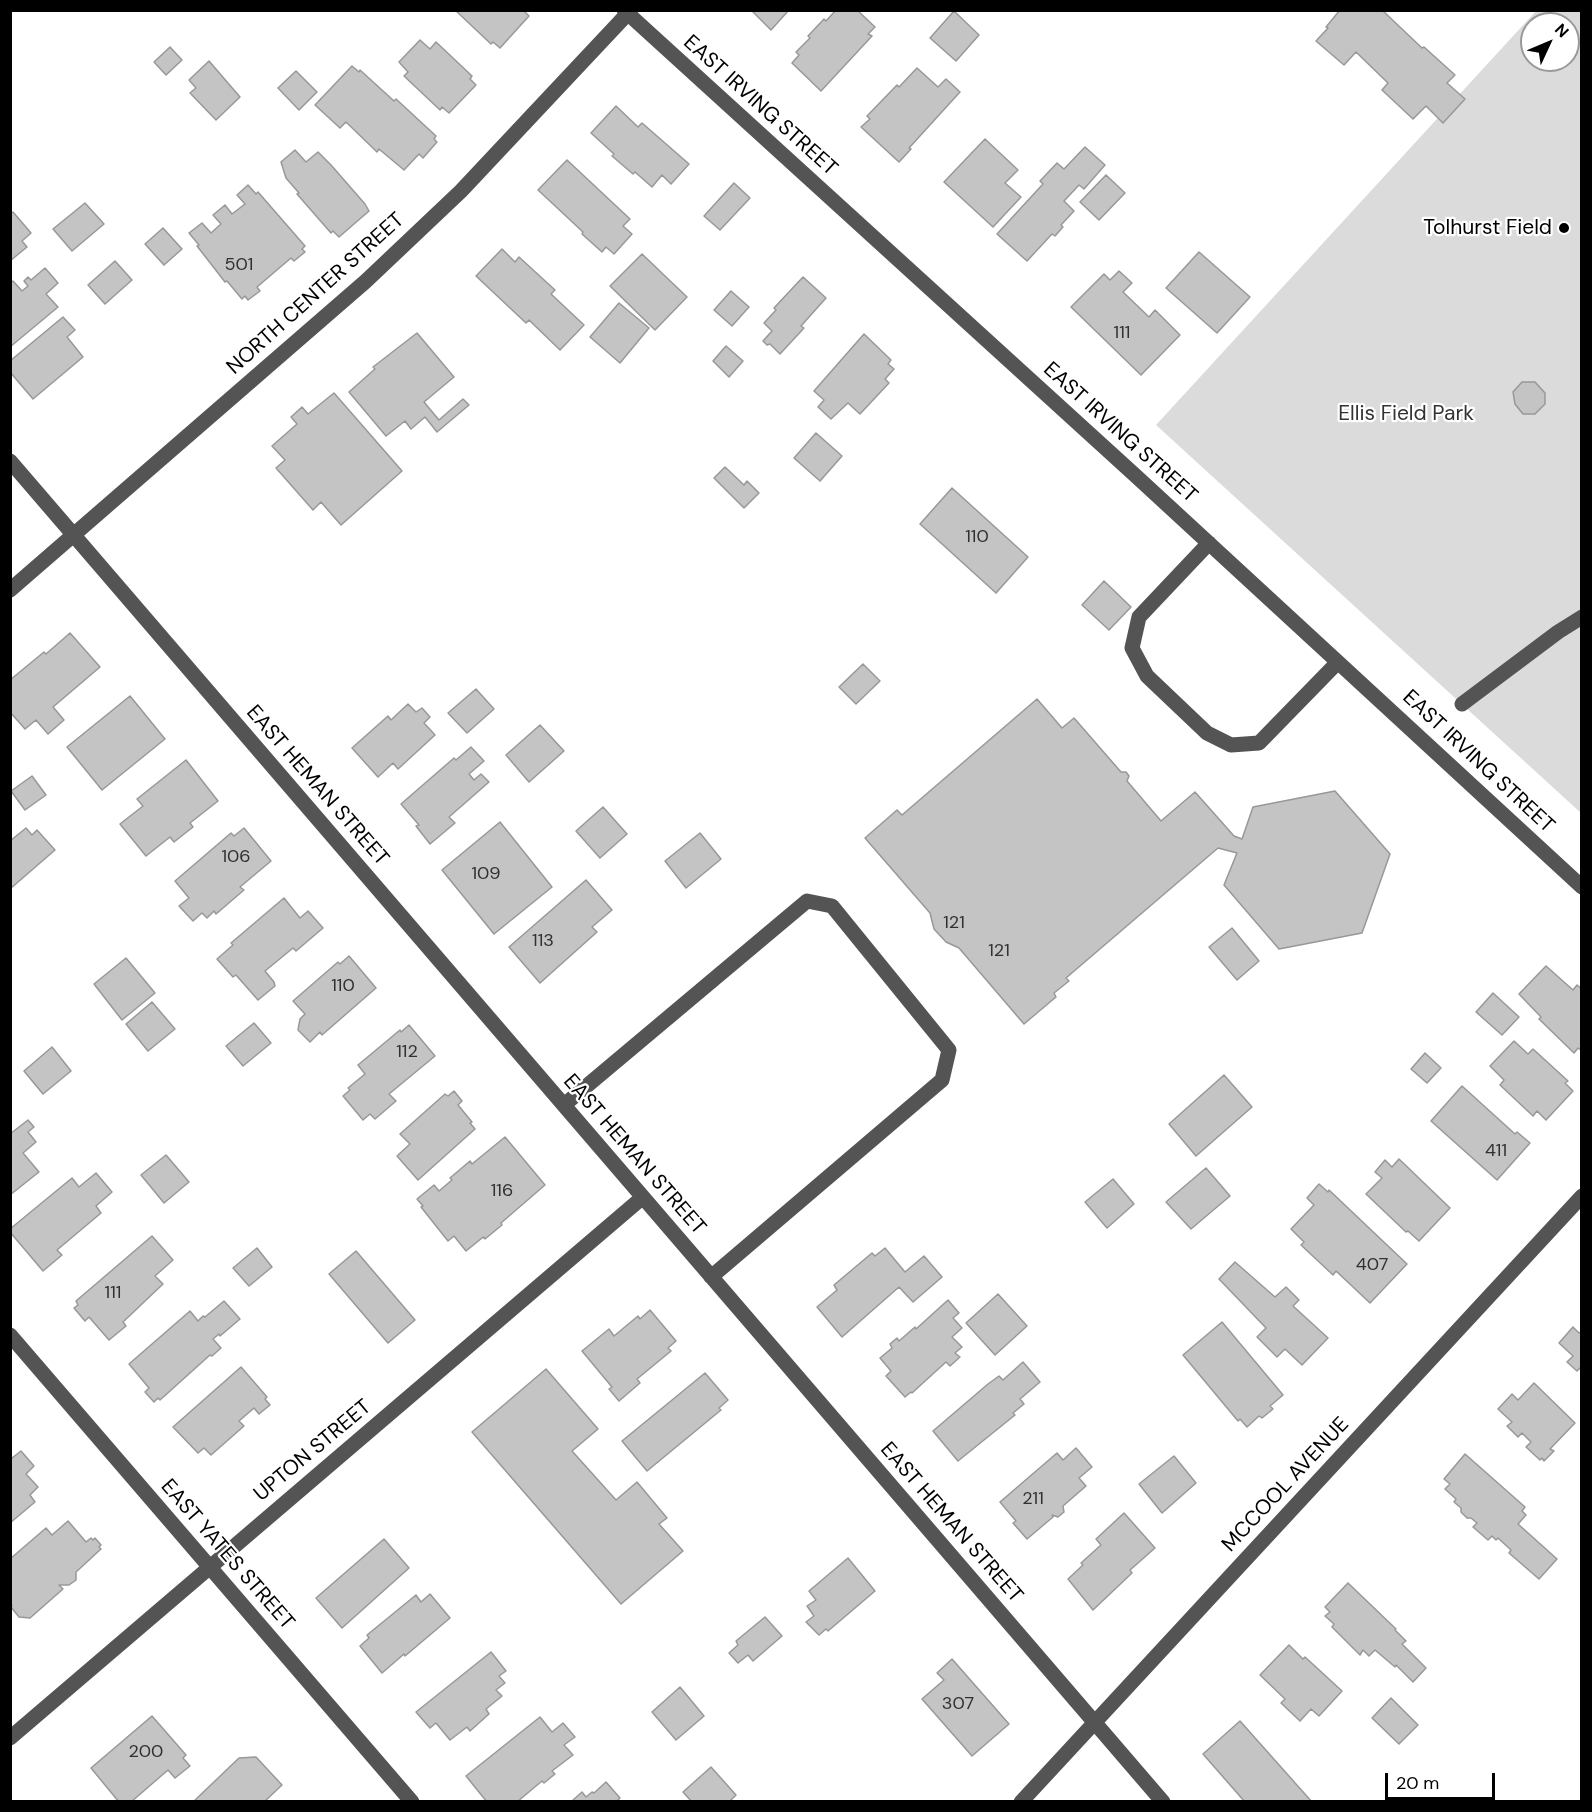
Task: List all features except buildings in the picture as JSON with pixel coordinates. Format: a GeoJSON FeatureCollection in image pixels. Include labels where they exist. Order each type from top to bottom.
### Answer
{"type":"FeatureCollection","features":[{"type":"Feature","properties":{"kind":"street","name":"NORTH CENTER STREET"},"geometry":{"type":"LineString","coordinates":[[10,590],[374,273],[461,190],[627,12]]}},
{"type":"Feature","properties":{"kind":"street","name":"EAST IRVING STREET"},"geometry":{"type":"LineString","coordinates":[[627,12],[1209,543],[1581,887]]}},
{"type":"Feature","properties":{"kind":"street","name":"EAST HEMAN STREET"},"geometry":{"type":"LineString","coordinates":[[10,461],[1163,1802]]}},
{"type":"Feature","properties":{"kind":"street"},"geometry":{"type":"LineString","coordinates":[[1209,543],[1139,617],[1132,648],[1147,676],[1207,733],[1231,745],[1259,743],[1338,662]]}},
{"type":"Feature","properties":{"kind":"street"},"geometry":{"type":"LineString","coordinates":[[1462,704],[1557,632],[1581,617]]}},
{"type":"Feature","properties":{"kind":"street"},"geometry":{"type":"LineString","coordinates":[[564,1105],[807,901],[832,906],[949,1050],[942,1080],[711,1277]]}},
{"type":"Feature","properties":{"kind":"street","name":"MCCOOL AVENUE"},"geometry":{"type":"LineString","coordinates":[[1021,1802],[1581,1196]]}},
{"type":"Feature","properties":{"kind":"street","name":"UPTON STREET"},"geometry":{"type":"LineString","coordinates":[[10,1738],[643,1197]]}},
{"type":"Feature","properties":{"kind":"street","name":"EAST YATES STREET"},"geometry":{"type":"LineString","coordinates":[[10,1335],[412,1802]]}},
{"type":"Feature","properties":{"kind":"green space","name":"Ellis Field Park"},"geometry":{"type":"Polygon","coordinates":[[[1536,11],[1581,11],[1581,813],[1156,425],[1520,28],[1520,72],[1580,72],[1580,12],[1536,11]]]}},
{"type":"Feature","properties":{"kind":"place","name":"Tolhurst Field"},"geometry":{"type":"Point","coordinates":[1564,228]}}]}
